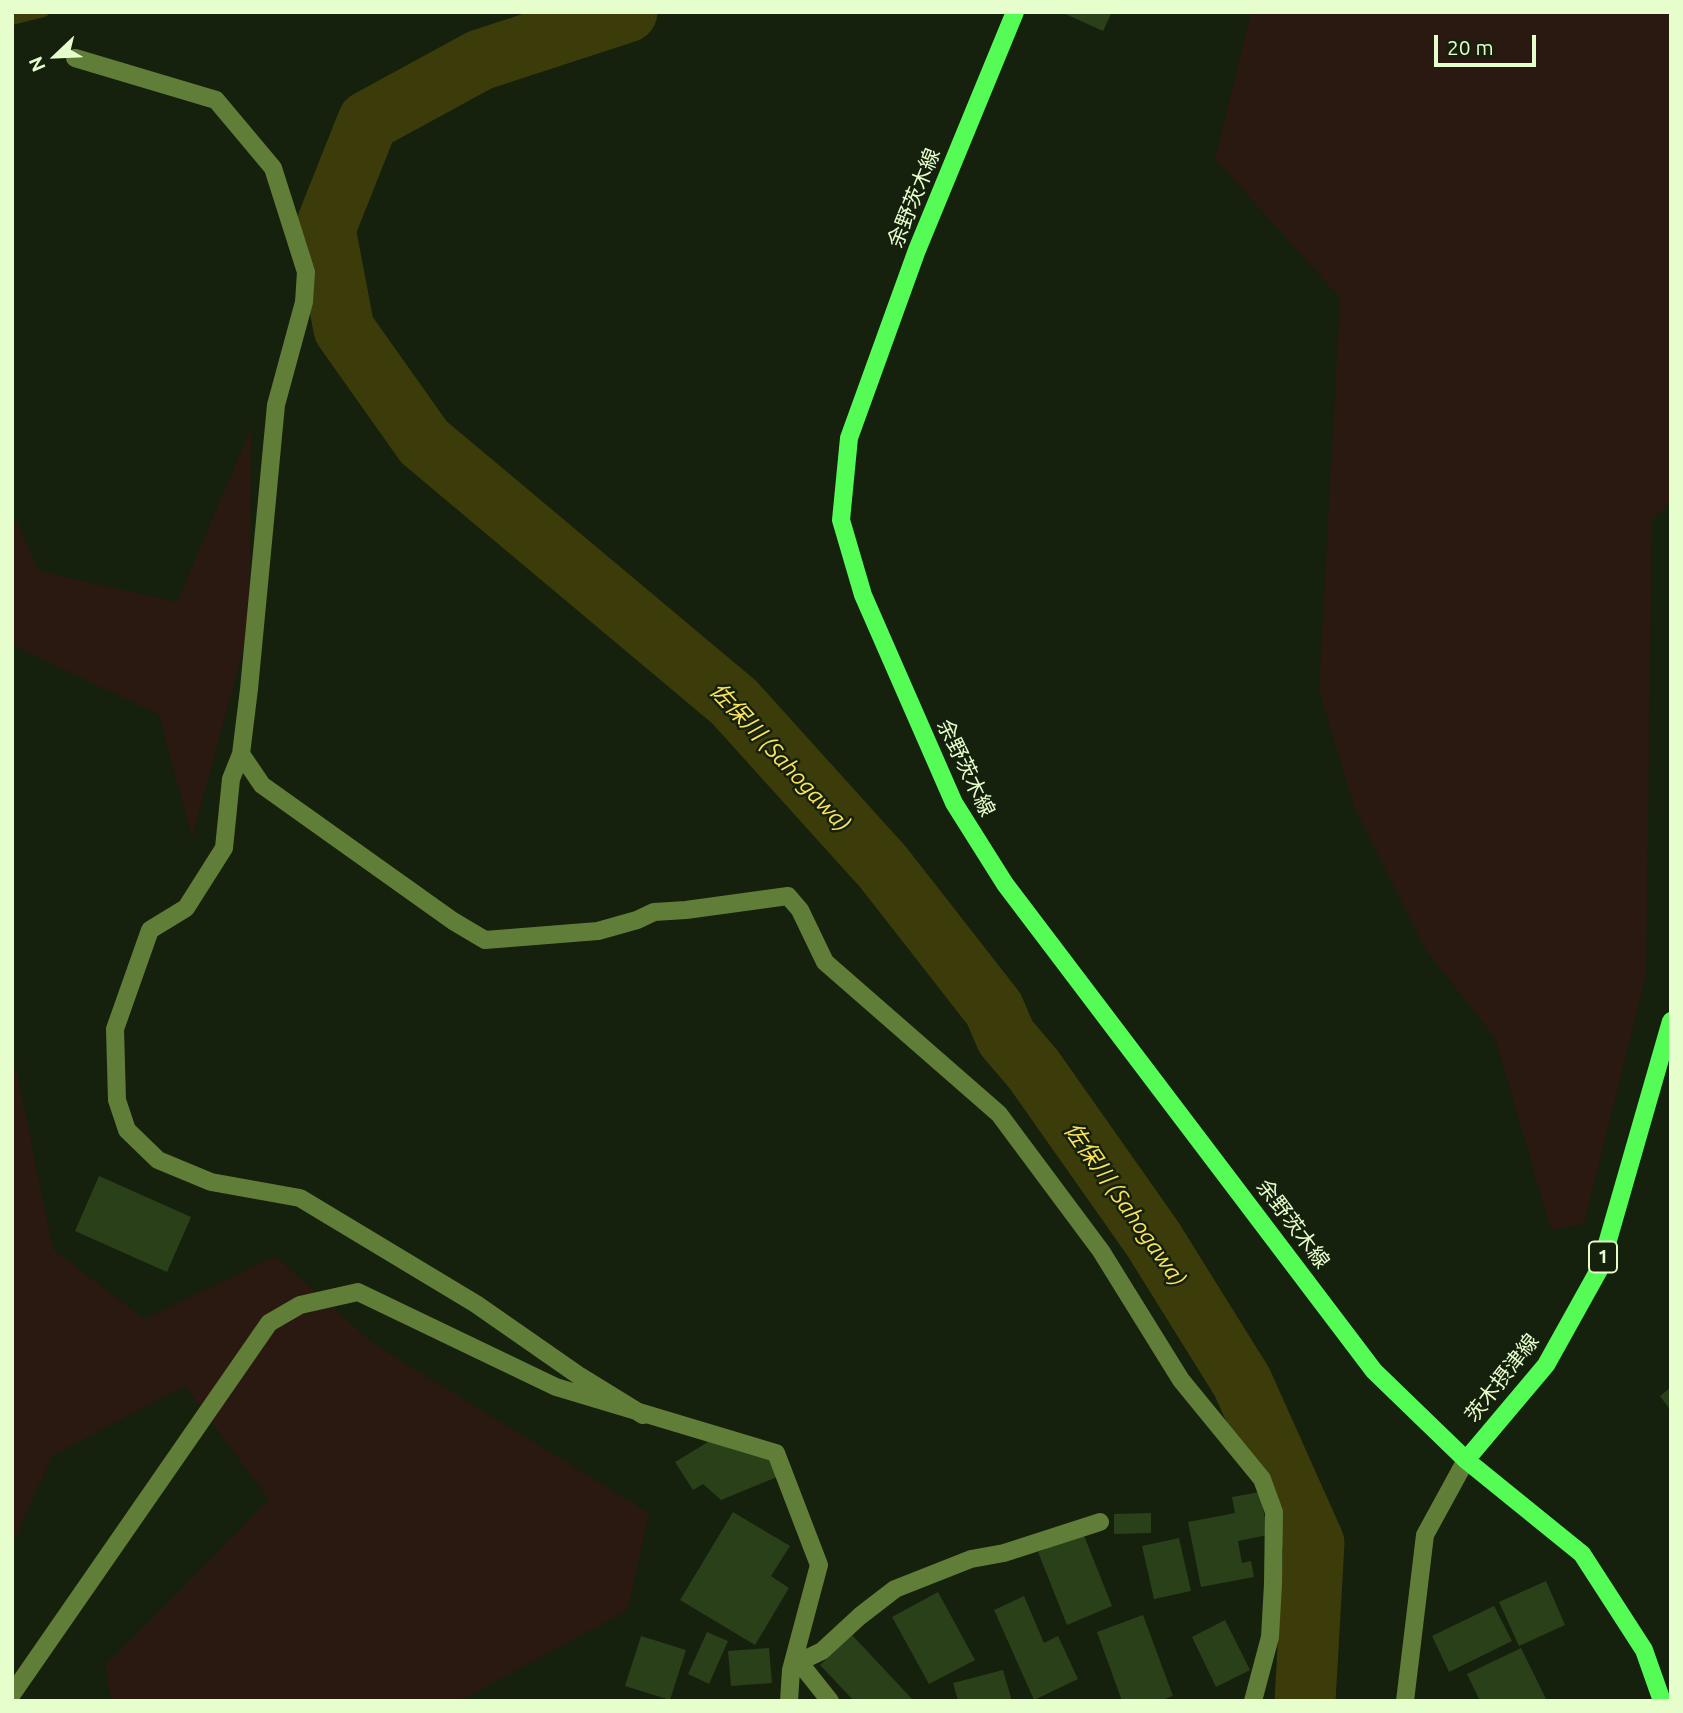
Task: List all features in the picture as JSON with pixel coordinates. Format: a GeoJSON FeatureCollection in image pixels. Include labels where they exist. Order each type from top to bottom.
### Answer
{"type":"FeatureCollection","features":[{"type":"Feature","properties":{"kind":"main road","name":"余野茨木線"},"geometry":{"type":"LineString","coordinates":[[1015,12],[917,250],[849,438],[841,520],[863,595],[954,803],[1004,884],[1374,1371],[1466,1460]]}},
{"type":"Feature","properties":{"kind":"main road","name":"茨木摂津線"},"geometry":{"type":"LineString","coordinates":[[1466,1460],[1546,1365],[1600,1268],[1671,1021]]}},
{"type":"Feature","properties":{"kind":"main road"},"geometry":{"type":"LineString","coordinates":[[1466,1460],[1582,1554],[1644,1650],[1662,1701]]}},
{"type":"Feature","properties":{"kind":"street"},"geometry":{"type":"LineString","coordinates":[[75,58],[216,100],[273,168],[306,272],[304,302],[276,405],[252,662],[240,754],[231,779],[224,848],[186,908],[150,930],[115,1029],[117,1100],[127,1130],[158,1160],[211,1182],[300,1198],[476,1304],[578,1375],[643,1415]]}},
{"type":"Feature","properties":{"kind":"street"},"geometry":{"type":"LineString","coordinates":[[240,754],[262,785],[453,921],[485,940],[598,931],[637,920],[654,912],[788,896],[800,910],[825,962],[999,1114],[1101,1251],[1181,1380],[1262,1479],[1274,1512],[1272,1598],[1270,1637],[1253,1701]]}},
{"type":"Feature","properties":{"kind":"street"},"geometry":{"type":"LineString","coordinates":[[12,1694],[269,1324],[300,1305],[358,1292],[556,1387],[776,1453],[819,1565],[789,1701]]}},
{"type":"Feature","properties":{"kind":"street"},"geometry":{"type":"LineString","coordinates":[[1405,1701],[1425,1535],[1466,1460]]}},
{"type":"Feature","properties":{"kind":"street"},"geometry":{"type":"LineString","coordinates":[[795,1665],[822,1651],[895,1589],[971,1559],[1004,1553],[1100,1522]]}},
{"type":"Feature","properties":{"kind":"street"},"geometry":{"type":"LineString","coordinates":[[795,1665],[830,1701]]}},
{"type":"Feature","properties":{"kind":"shaded area"},"geometry":{"type":"Polygon","coordinates":[[[1251,12],[1671,12],[1671,501],[1652,520],[1646,975],[1584,1224],[1551,1230],[1495,1038],[1427,952],[1353,804],[1319,690],[1340,298],[1215,159],[1251,12]]]}},
{"type":"Feature","properties":{"kind":"shaded area"},"geometry":{"type":"Polygon","coordinates":[[[251,428],[250,625],[192,838],[159,715],[12,645],[12,521],[17,522],[39,571],[177,602],[251,428]]]}},
{"type":"Feature","properties":{"kind":"shaded area"},"geometry":{"type":"Polygon","coordinates":[[[12,1067],[16,1067],[53,1249],[144,1319],[275,1256],[374,1344],[649,1513],[628,1610],[460,1701],[111,1701],[105,1665],[269,1500],[185,1386],[52,1456],[12,1545],[12,1067]]]}},
{"type":"Feature","properties":{"kind":"building"},"geometry":{"type":"Polygon","coordinates":[[[1061,12],[1112,12],[1103,31],[1061,12]]]}},
{"type":"Feature","properties":{"kind":"building"},"geometry":{"type":"Polygon","coordinates":[[[99,1176],[191,1217],[167,1272],[75,1231],[99,1176]]]}},
{"type":"Feature","properties":{"kind":"building"},"geometry":{"type":"Polygon","coordinates":[[[1671,1387],[1671,1411],[1660,1396],[1671,1387]]]}},
{"type":"Feature","properties":{"kind":"building"},"geometry":{"type":"Polygon","coordinates":[[[713,1439],[768,1456],[777,1477],[721,1500],[703,1484],[693,1490],[675,1462],[713,1439]]]}},
{"type":"Feature","properties":{"kind":"building"},"geometry":{"type":"Polygon","coordinates":[[[1260,1492],[1268,1535],[1238,1541],[1242,1563],[1251,1561],[1254,1577],[1201,1587],[1188,1522],[1235,1513],[1232,1497],[1260,1492]]]}},
{"type":"Feature","properties":{"kind":"building"},"geometry":{"type":"Polygon","coordinates":[[[733,1512],[790,1546],[771,1576],[789,1588],[755,1645],[680,1600],[733,1512]]]}},
{"type":"Feature","properties":{"kind":"building"},"geometry":{"type":"Polygon","coordinates":[[[1151,1513],[1151,1533],[1114,1534],[1114,1514],[1151,1513]]]}},
{"type":"Feature","properties":{"kind":"building"},"geometry":{"type":"Polygon","coordinates":[[[1083,1533],[1112,1606],[1067,1625],[1038,1552],[1083,1533]]]}},
{"type":"Feature","properties":{"kind":"building"},"geometry":{"type":"Polygon","coordinates":[[[1179,1538],[1191,1591],[1154,1599],[1142,1546],[1179,1538]]]}},
{"type":"Feature","properties":{"kind":"building"},"geometry":{"type":"Polygon","coordinates":[[[1546,1581],[1565,1625],[1519,1646],[1499,1602],[1546,1581]]]}},
{"type":"Feature","properties":{"kind":"building"},"geometry":{"type":"Polygon","coordinates":[[[938,1592],[975,1660],[929,1684],[892,1617],[938,1592]]]}},
{"type":"Feature","properties":{"kind":"building"},"geometry":{"type":"Polygon","coordinates":[[[1024,1596],[1044,1643],[1058,1636],[1078,1679],[1034,1700],[994,1610],[1024,1596]]]}},
{"type":"Feature","properties":{"kind":"building"},"geometry":{"type":"Polygon","coordinates":[[[1494,1606],[1512,1641],[1449,1672],[1432,1636],[1494,1606]]]}},
{"type":"Feature","properties":{"kind":"building"},"geometry":{"type":"Polygon","coordinates":[[[1143,1615],[1173,1696],[1159,1701],[1122,1701],[1097,1632],[1143,1615]]]}},
{"type":"Feature","properties":{"kind":"building"},"geometry":{"type":"Polygon","coordinates":[[[1225,1620],[1250,1670],[1216,1687],[1192,1637],[1225,1620]]]}},
{"type":"Feature","properties":{"kind":"building"},"geometry":{"type":"Polygon","coordinates":[[[707,1632],[728,1641],[709,1684],[688,1674],[707,1632]]]}},
{"type":"Feature","properties":{"kind":"building"},"geometry":{"type":"Polygon","coordinates":[[[852,1635],[914,1701],[854,1701],[820,1665],[852,1635]]]}},
{"type":"Feature","properties":{"kind":"building"},"geometry":{"type":"Polygon","coordinates":[[[641,1636],[686,1650],[670,1700],[625,1686],[641,1636]]]}},
{"type":"Feature","properties":{"kind":"building"},"geometry":{"type":"Polygon","coordinates":[[[769,1648],[772,1683],[731,1686],[728,1651],[769,1648]]]}},
{"type":"Feature","properties":{"kind":"building"},"geometry":{"type":"Polygon","coordinates":[[[1521,1648],[1547,1701],[1480,1701],[1467,1674],[1521,1648]]]}},
{"type":"Feature","properties":{"kind":"building"},"geometry":{"type":"Polygon","coordinates":[[[1003,1670],[1012,1701],[958,1701],[953,1683],[1003,1670]]]}},
{"type":"Feature","properties":{"kind":"waterway"},"geometry":{"type":"LineString","coordinates":[[12,20],[44,12]]}},
{"type":"Feature","properties":{"kind":"waterway","name":"佐保川 (Sahogawa)"},"geometry":{"type":"LineString","coordinates":[[627,12],[480,60],[368,121],[325,229],[344,329],[424,442],[734,702],[883,867],[994,1009],[1006,1037],[1034,1070],[1153,1239],[1242,1382],[1314,1543],[1305,1701]]}}]}
